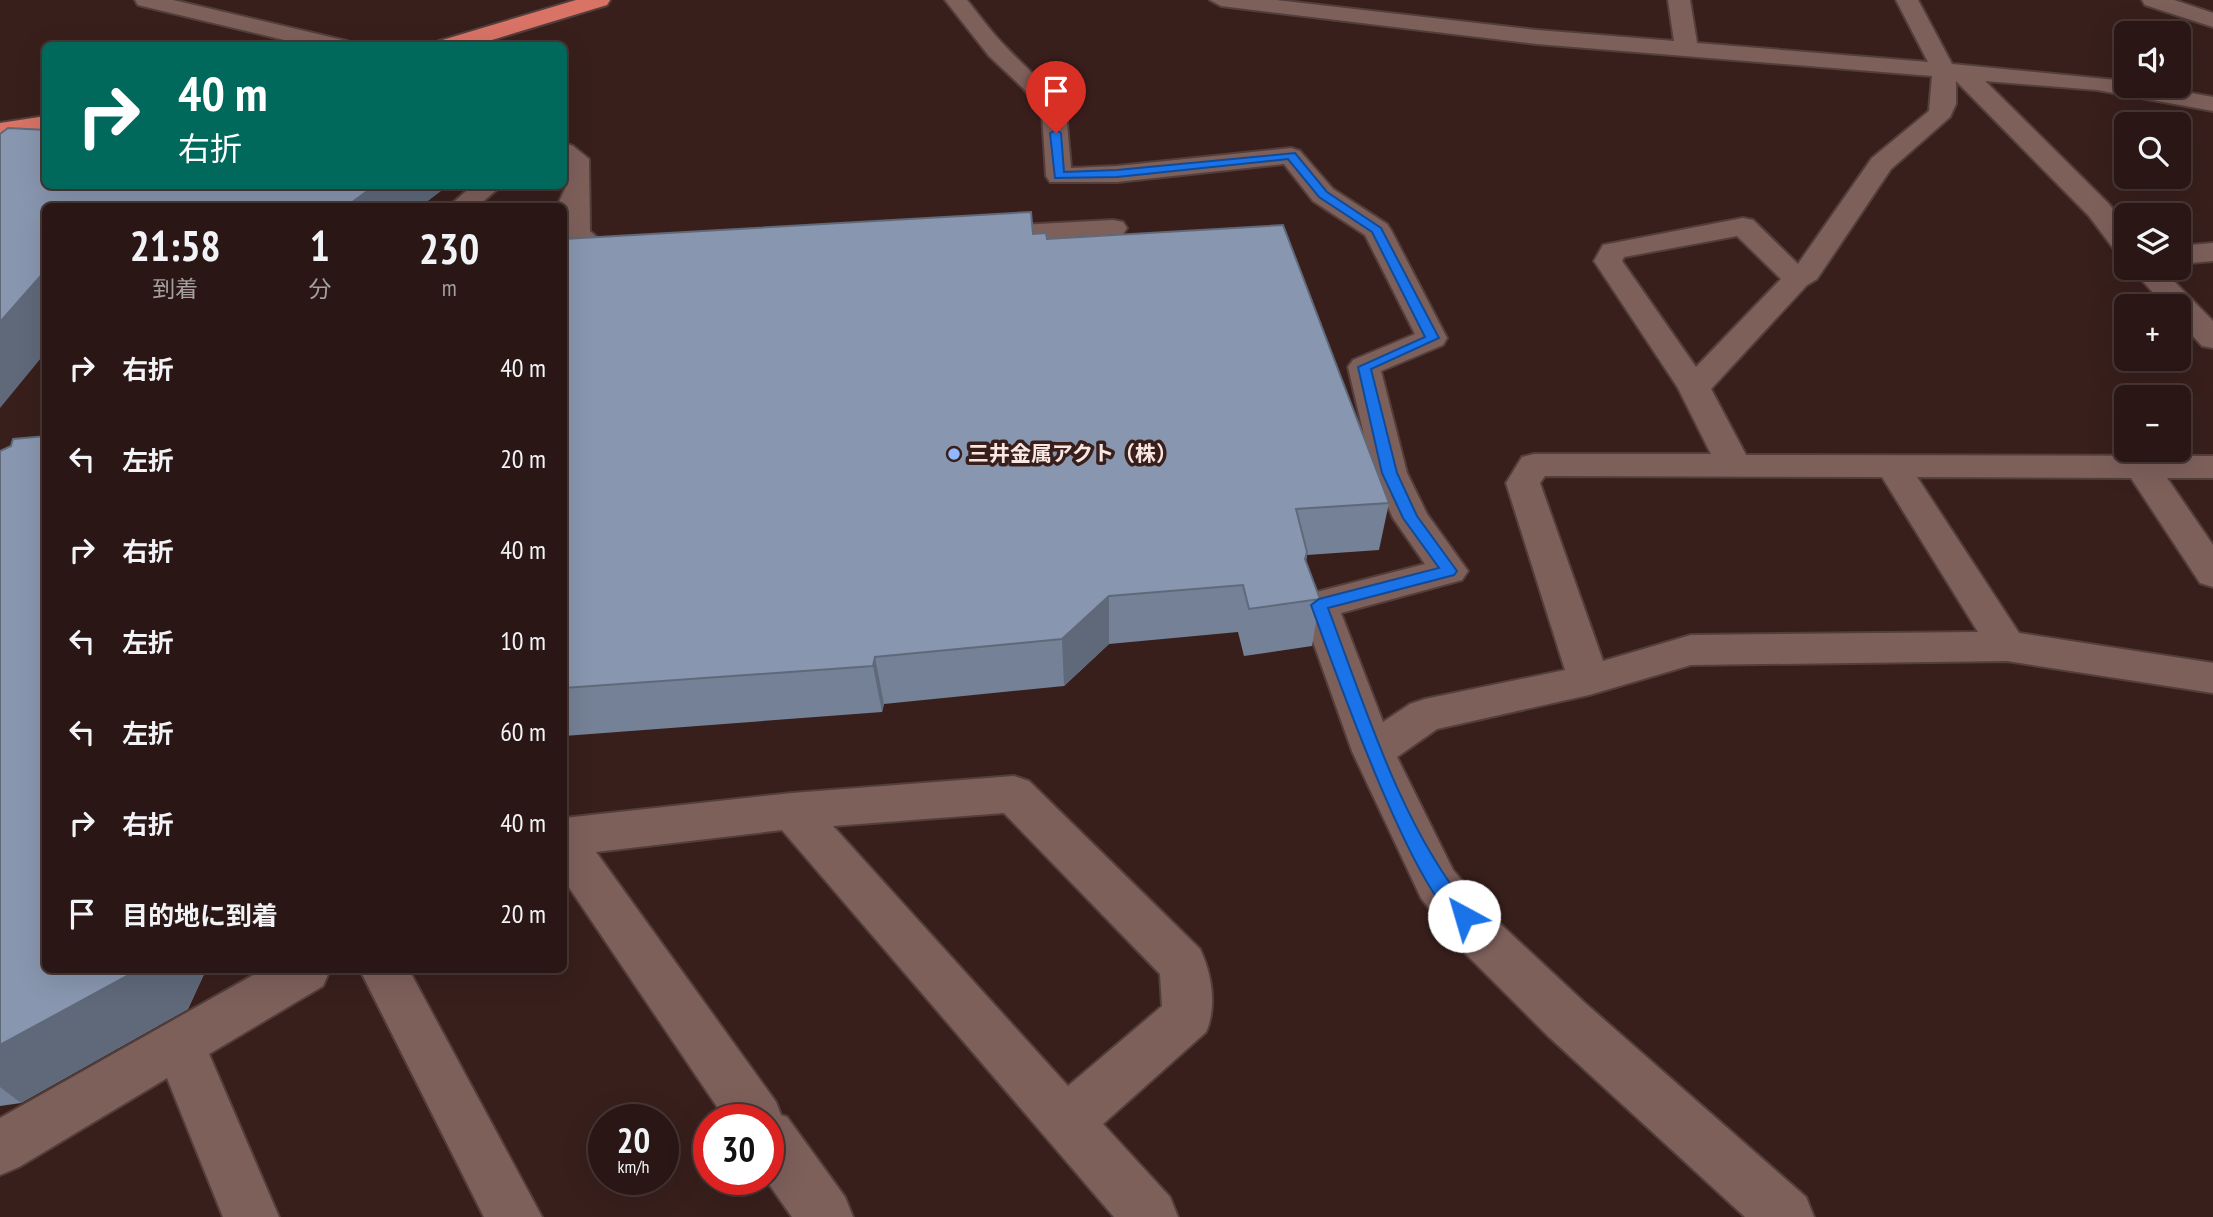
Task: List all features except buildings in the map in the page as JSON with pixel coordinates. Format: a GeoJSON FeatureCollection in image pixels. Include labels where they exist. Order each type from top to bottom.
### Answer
{"type":"FeatureCollection","features":[{"type":"Feature","properties":{"kind":"highway"},"geometry":{"type":"LineString","coordinates":[[460,42],[599,0]]}},
{"type":"Feature","properties":{"kind":"highway"},"geometry":{"type":"LineString","coordinates":[[0,131],[42,124]]}},
{"type":"Feature","properties":{"kind":"street"},"geometry":{"type":"LineString","coordinates":[[146,0],[323,42]]}},
{"type":"Feature","properties":{"kind":"street"},"geometry":{"type":"LineString","coordinates":[[956,0],[997,51],[1031,83],[1054,112],[1059,176],[1117,174],[1291,156],[1323,195],[1377,230],[1432,338],[1364,367],[1390,473],[1411,518],[1449,571],[1319,605],[1373,751],[1437,884],[1477,933],[1567,1020],[1786,1217]]}},
{"type":"Feature","properties":{"kind":"street"},"geometry":{"type":"LineString","coordinates":[[1221,0],[1537,37],[2097,83],[2213,104]]}},
{"type":"Feature","properties":{"kind":"street"},"geometry":{"type":"LineString","coordinates":[[1679,0],[1687,50]]}},
{"type":"Feature","properties":{"kind":"street"},"geometry":{"type":"LineString","coordinates":[[1906,0],[1951,71],[1979,88],[2099,210],[2114,230]]}},
{"type":"Feature","properties":{"kind":"street"},"geometry":{"type":"LineString","coordinates":[[2153,0],[2213,20]]}},
{"type":"Feature","properties":{"kind":"street"},"geometry":{"type":"LineString","coordinates":[[1694,388],[1797,279],[1807,273],[1877,167],[1907,137],[1938,118],[1951,71]]}},
{"type":"Feature","properties":{"kind":"street"},"geometry":{"type":"LineString","coordinates":[[567,153],[576,159],[576,233],[594,250],[638,254],[576,265]]}},
{"type":"Feature","properties":{"kind":"street"},"geometry":{"type":"LineString","coordinates":[[466,203],[484,189]]}},
{"type":"Feature","properties":{"kind":"street"},"geometry":{"type":"LineString","coordinates":[[567,217],[578,189]]}},
{"type":"Feature","properties":{"kind":"street"},"geometry":{"type":"LineString","coordinates":[[1734,465],[1694,388],[1608,261],[1613,251],[1743,226],[1797,279]]}},
{"type":"Feature","properties":{"kind":"street"},"geometry":{"type":"LineString","coordinates":[[959,236],[1113,228]]}},
{"type":"Feature","properties":{"kind":"street"},"geometry":{"type":"LineString","coordinates":[[2191,255],[2213,253]]}},
{"type":"Feature","properties":{"kind":"street"},"geometry":{"type":"LineString","coordinates":[[2156,280],[2213,339]]}},
{"type":"Feature","properties":{"kind":"street"},"geometry":{"type":"LineString","coordinates":[[1589,680],[1523,484],[1535,465],[2213,467]]}},
{"type":"Feature","properties":{"kind":"street"},"geometry":{"type":"LineString","coordinates":[[2140,466],[2213,574]]}},
{"type":"Feature","properties":{"kind":"street"},"geometry":{"type":"LineString","coordinates":[[1893,467],[2007,646]]}},
{"type":"Feature","properties":{"kind":"street"},"geometry":{"type":"LineString","coordinates":[[1373,751],[1425,715],[1589,680],[1691,650],[2007,646],[2213,678]]}},
{"type":"Feature","properties":{"kind":"street"},"geometry":{"type":"LineString","coordinates":[[567,836],[792,811],[1014,794],[1183,965],[1188,1016],[1066,1122]]}},
{"type":"Feature","properties":{"kind":"street"},"geometry":{"type":"LineString","coordinates":[[792,811],[1150,1217]]}},
{"type":"Feature","properties":{"kind":"street"},"geometry":{"type":"LineString","coordinates":[[567,848],[746,1104]]}},
{"type":"Feature","properties":{"kind":"street"},"geometry":{"type":"LineString","coordinates":[[0,1149],[301,973]]}},
{"type":"Feature","properties":{"kind":"street"},"geometry":{"type":"LineString","coordinates":[[386,973],[514,1217]]}},
{"type":"Feature","properties":{"kind":"street"},"geometry":{"type":"LineString","coordinates":[[179,1044],[251,1217]]}},
{"type":"Feature","properties":{"kind":"street"},"geometry":{"type":"LineString","coordinates":[[784,1159],[825,1217]]}},
{"type":"Feature","properties":{"kind":"place","name":"三井金属アクト（株）"},"geometry":{"type":"Point","coordinates":[954,454]}},
{"type":"Feature","properties":{"kind":"route"},"geometry":{"type":"LineString","coordinates":[[1056,133],[1059,176],[1117,174],[1291,156],[1323,195],[1377,230],[1432,338],[1364,367],[1390,473],[1411,518],[1449,571],[1319,605],[1373,751],[1437,884],[1464,916]]}}]}
